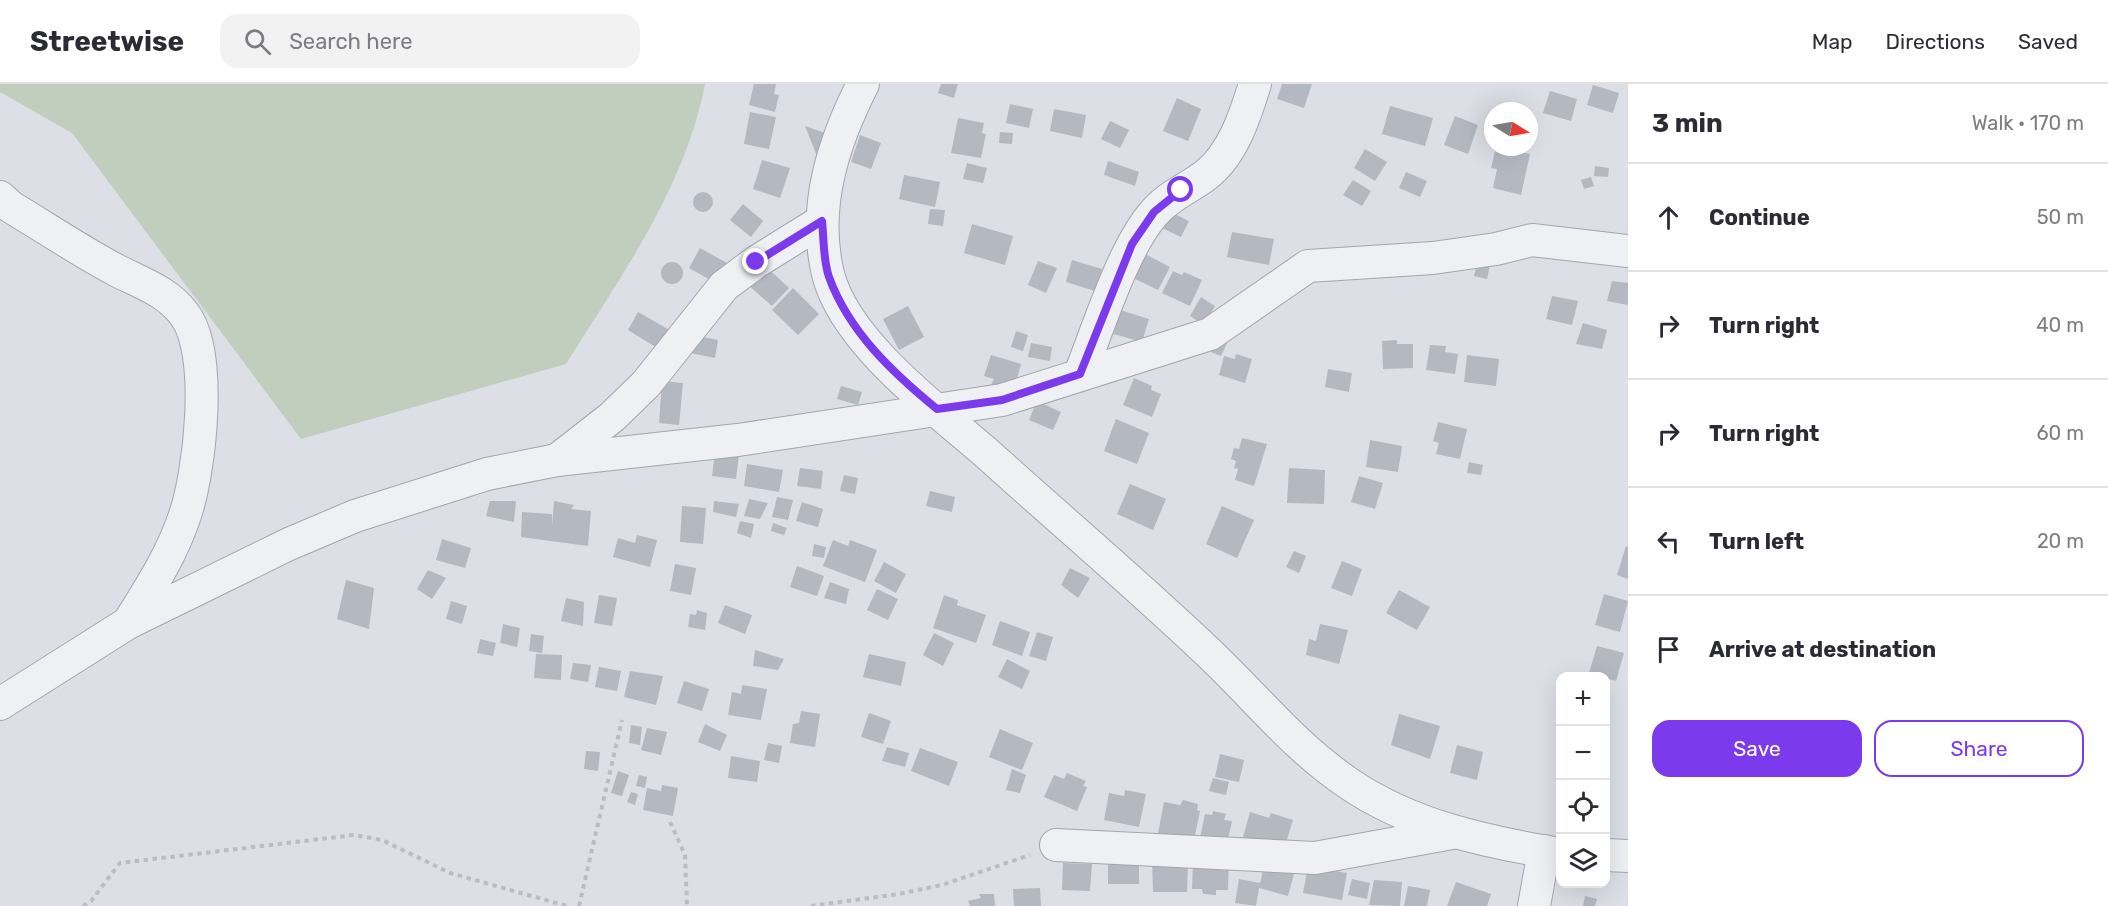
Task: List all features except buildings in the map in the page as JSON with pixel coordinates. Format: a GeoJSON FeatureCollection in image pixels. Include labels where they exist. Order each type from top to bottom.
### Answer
{"type":"FeatureCollection","features":[{"type":"Feature","properties":{"kind":"street"},"geometry":{"type":"LineString","coordinates":[[863,84],[836,144],[825,189],[822,221],[828,276],[852,324],[900,379],[937,409],[1213,657],[1296,743],[1349,784],[1411,817],[1493,843],[1552,853],[1534,906]]}},
{"type":"Feature","properties":{"kind":"street"},"geometry":{"type":"LineString","coordinates":[[1080,374],[1132,244],[1154,212],[1207,174],[1232,144],[1245,117],[1255,84]]}},
{"type":"Feature","properties":{"kind":"street"},"geometry":{"type":"LineString","coordinates":[[0,197],[11,207],[107,264],[164,294],[185,315],[198,347],[202,378],[200,425],[195,472],[185,517],[164,566],[128,623]]}},
{"type":"Feature","properties":{"kind":"street"},"geometry":{"type":"LineString","coordinates":[[557,460],[612,417],[646,384],[724,286],[756,262],[822,221]]}},
{"type":"Feature","properties":{"kind":"street"},"geometry":{"type":"LineString","coordinates":[[0,704],[128,623],[289,544],[355,516],[487,474],[557,460],[738,440],[1002,400],[1210,334],[1308,266],[1434,258],[1496,249],[1532,240],[1628,251]]}},
{"type":"Feature","properties":{"kind":"street"},"geometry":{"type":"LineString","coordinates":[[1056,846],[1316,858],[1459,832]]}},
{"type":"Feature","properties":{"kind":"street"},"geometry":{"type":"LineString","coordinates":[[1610,855],[1628,856]]}},
{"type":"Feature","properties":{"kind":"path"},"geometry":{"type":"LineString","coordinates":[[579,906],[622,720]]}},
{"type":"Feature","properties":{"kind":"path"},"geometry":{"type":"LineString","coordinates":[[670,822],[685,855],[687,906]]}},
{"type":"Feature","properties":{"kind":"path"},"geometry":{"type":"LineString","coordinates":[[83,906],[91,901],[120,862],[354,835],[382,840],[450,873],[567,906]]}},
{"type":"Feature","properties":{"kind":"path"},"geometry":{"type":"LineString","coordinates":[[811,906],[899,894],[942,885],[1056,846]]}},
{"type":"Feature","properties":{"kind":"green space"},"geometry":{"type":"Polygon","coordinates":[[[0,84],[705,84],[696,122],[667,195],[629,264],[566,364],[301,439],[72,133],[0,92],[0,84]]]}},
{"type":"Feature","properties":{"kind":"route"},"geometry":{"type":"LineString","coordinates":[[756,262],[822,221],[828,276],[852,324],[900,379],[937,409],[1002,400],[1080,374],[1132,244],[1154,212],[1181,190]]}}]}
